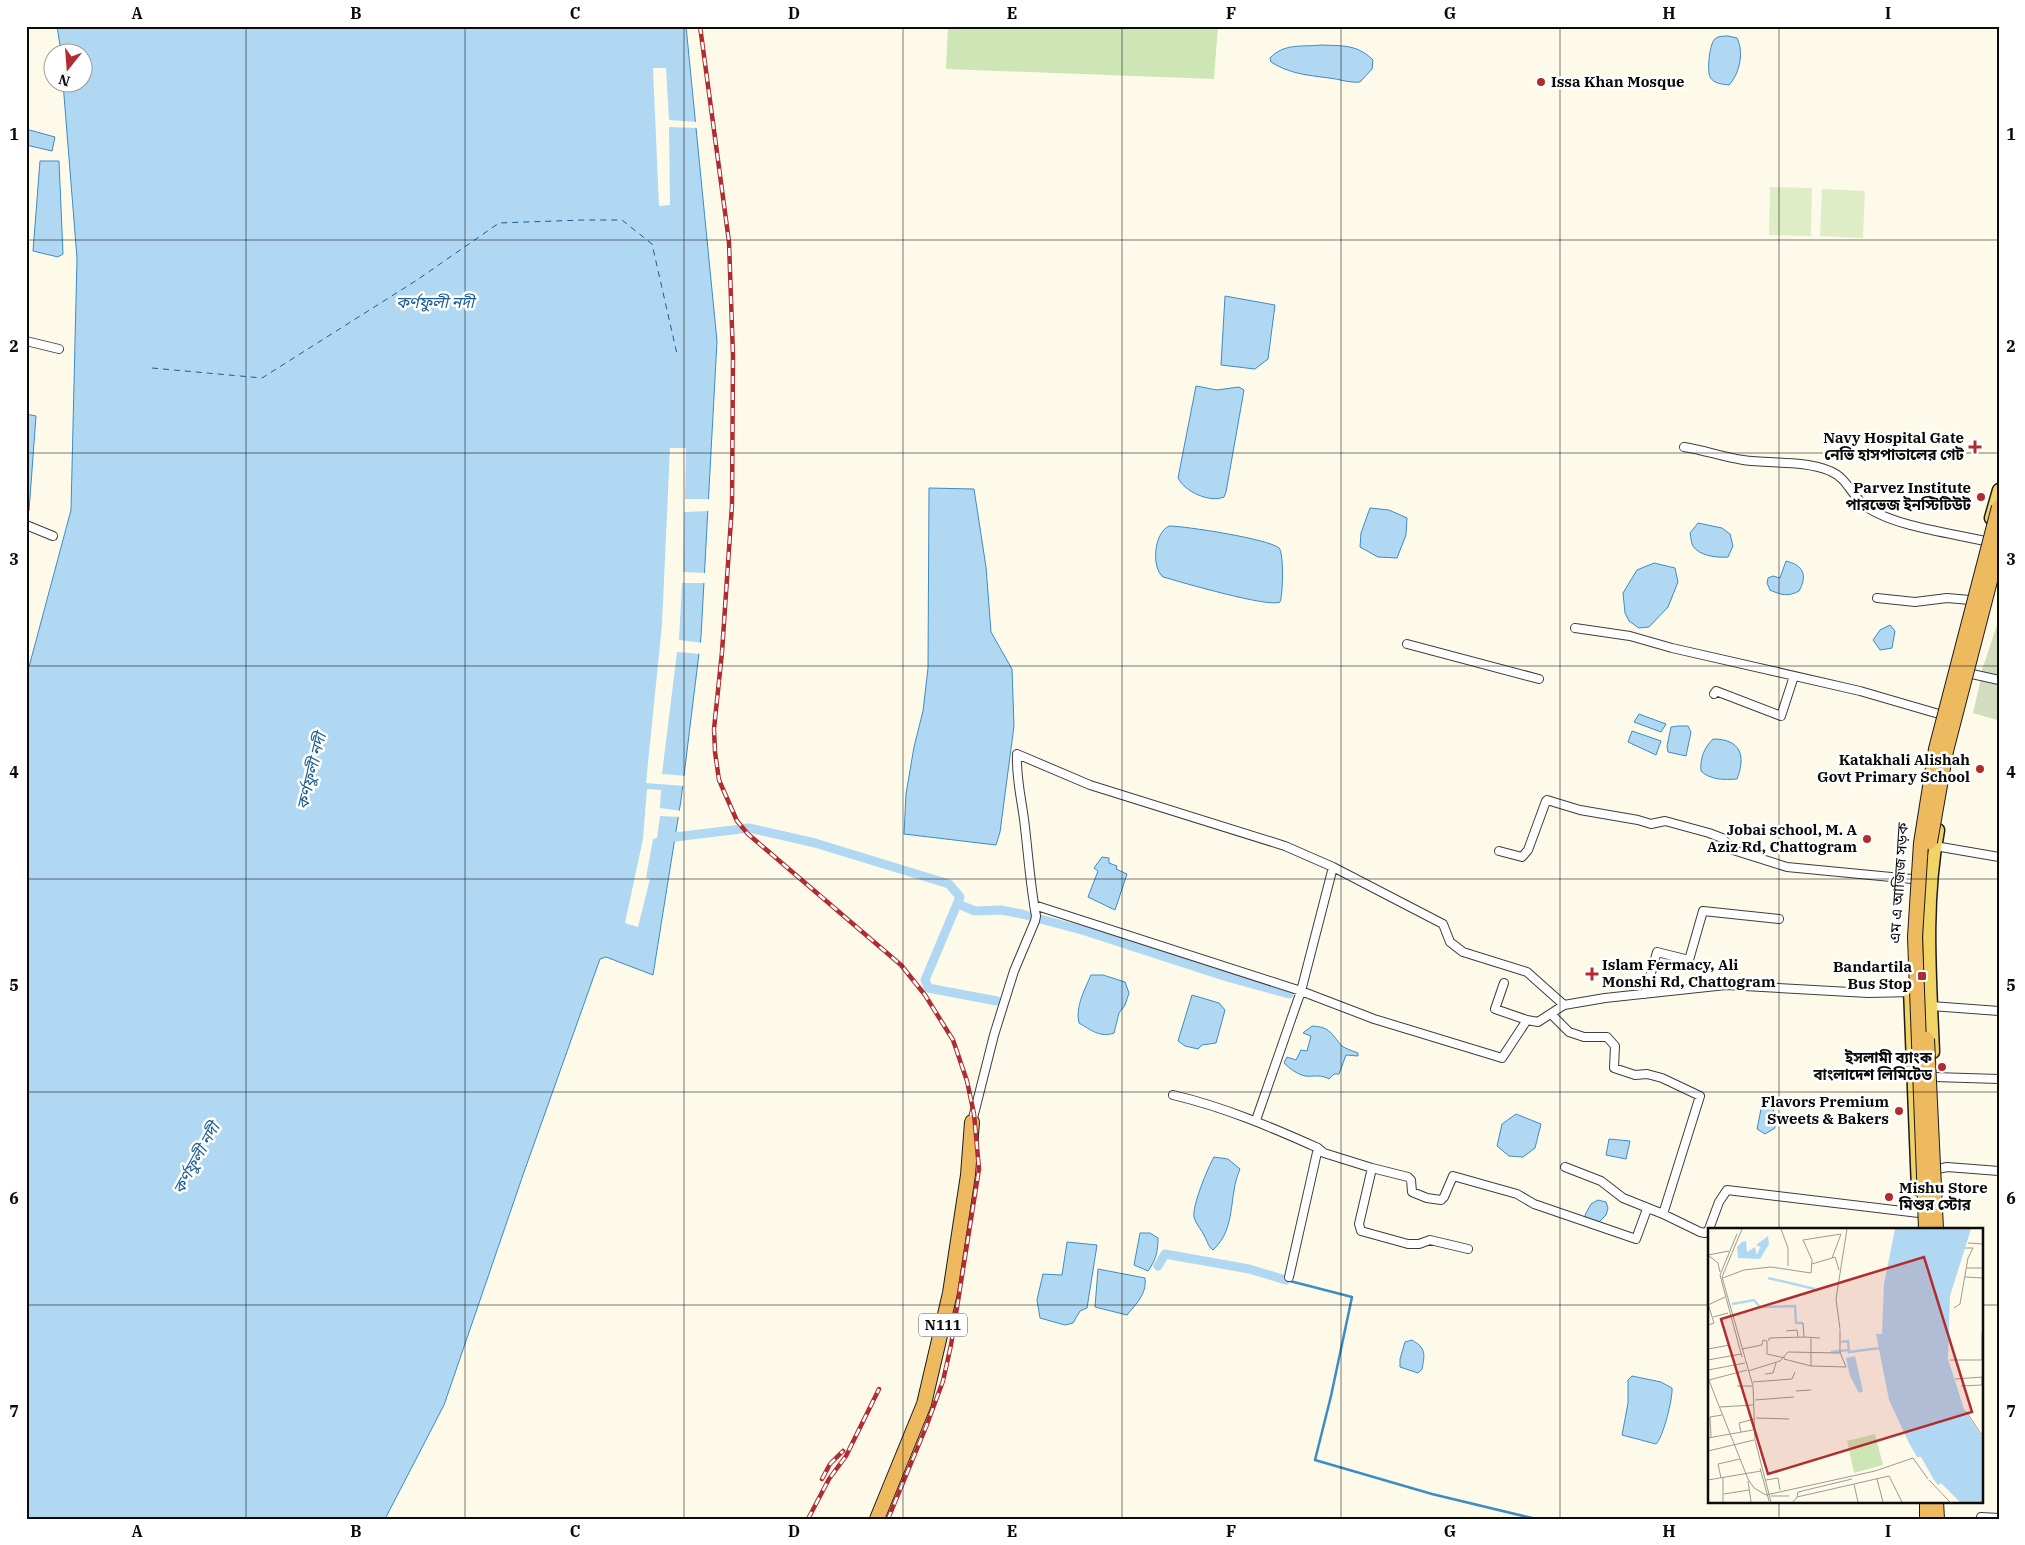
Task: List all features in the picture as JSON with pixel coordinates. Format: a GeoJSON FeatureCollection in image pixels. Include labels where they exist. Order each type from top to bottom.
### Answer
{"type":"FeatureCollection","features":[{"type":"Feature","properties":{"kind":"highway"},"geometry":{"type":"LineString","coordinates":[[1926,1228],[1915,936],[1921,843],[1936,750],[1999,507]]}},
{"type":"Feature","properties":{"kind":"highway"},"geometry":{"type":"LineString","coordinates":[[1936,1228],[1924,937],[1930,843],[1946,751],[1999,546]]}},
{"type":"Feature","properties":{"kind":"highway","name":"N111"},"geometry":{"type":"LineString","coordinates":[[877,1519],[924,1404],[953,1275],[968,1175],[972,1122]]}},
{"type":"Feature","properties":{"kind":"highway"},"geometry":{"type":"LineString","coordinates":[[1927,1502],[1927,1519]]}},
{"type":"Feature","properties":{"kind":"highway"},"geometry":{"type":"LineString","coordinates":[[1936,1502],[1937,1519]]}},
{"type":"Feature","properties":{"kind":"main road","name":"এম এ আজিজ সড়ক"},"geometry":{"type":"LineString","coordinates":[[1920,1228],[1910,992],[1912,879],[1915,842],[1931,747],[1999,490]]}},
{"type":"Feature","properties":{"kind":"main road"},"geometry":{"type":"LineString","coordinates":[[1941,1228],[1929,936],[1935,846],[1952,753],[1999,564]]}},
{"type":"Feature","properties":{"kind":"main road"},"geometry":{"type":"LineString","coordinates":[[1922,1502],[1922,1519]]}},
{"type":"Feature","properties":{"kind":"main road"},"geometry":{"type":"LineString","coordinates":[[1942,1502],[1942,1519]]}},
{"type":"Feature","properties":{"kind":"street"},"geometry":{"type":"LineString","coordinates":[[26,341],[59,349]]}},
{"type":"Feature","properties":{"kind":"street"},"geometry":{"type":"LineString","coordinates":[[1684,447],[1743,460],[1768,460],[1828,470],[1841,476],[1866,507],[1882,516],[1903,523],[1985,541]]}},
{"type":"Feature","properties":{"kind":"street"},"geometry":{"type":"LineString","coordinates":[[26,525],[53,536]]}},
{"type":"Feature","properties":{"kind":"street"},"geometry":{"type":"LineString","coordinates":[[1877,598],[1915,602],[1947,598],[1970,600]]}},
{"type":"Feature","properties":{"kind":"street"},"geometry":{"type":"LineString","coordinates":[[1575,628],[1630,636],[1672,648],[1860,692],[1940,714]]}},
{"type":"Feature","properties":{"kind":"street"},"geometry":{"type":"LineString","coordinates":[[1407,644],[1539,679]]}},
{"type":"Feature","properties":{"kind":"street"},"geometry":{"type":"LineString","coordinates":[[1972,674],[1999,680]]}},
{"type":"Feature","properties":{"kind":"street"},"geometry":{"type":"LineString","coordinates":[[1714,694],[1716,691],[1781,716],[1794,676]]}},
{"type":"Feature","properties":{"kind":"street"},"geometry":{"type":"LineString","coordinates":[[972,1122],[994,1035],[1014,971],[1036,918],[1024,819],[1018,788],[1017,754],[1090,785],[1250,834],[1285,846],[1333,867],[1443,924],[1450,942],[1463,952],[1527,972],[1564,1005]]}},
{"type":"Feature","properties":{"kind":"street"},"geometry":{"type":"LineString","coordinates":[[1500,851],[1522,857],[1524,855],[1528,850],[1548,800],[1580,810],[1653,824],[1665,821],[1709,833],[1722,838],[1733,850],[1787,867],[1912,879]]}},
{"type":"Feature","properties":{"kind":"street"},"geometry":{"type":"LineString","coordinates":[[1935,846],[1999,858]]}},
{"type":"Feature","properties":{"kind":"street"},"geometry":{"type":"LineString","coordinates":[[1256,1120],[1301,991],[1333,867]]}},
{"type":"Feature","properties":{"kind":"street"},"geometry":{"type":"LineString","coordinates":[[1034,905],[1301,991],[1374,1019],[1502,1058],[1527,1020]]}},
{"type":"Feature","properties":{"kind":"street"},"geometry":{"type":"LineString","coordinates":[[1645,994],[1657,952],[1689,960],[1703,911],[1779,919]]}},
{"type":"Feature","properties":{"kind":"street"},"geometry":{"type":"LineString","coordinates":[[1504,983],[1495,1009],[1538,1022],[1564,1005],[1726,985],[1868,993],[1930,992]]}},
{"type":"Feature","properties":{"kind":"street"},"geometry":{"type":"LineString","coordinates":[[1931,1006],[1999,1011]]}},
{"type":"Feature","properties":{"kind":"street"},"geometry":{"type":"LineString","coordinates":[[1551,1014],[1569,1032],[1584,1037],[1607,1037],[1615,1046],[1614,1068],[1635,1074],[1647,1074],[1662,1078],[1700,1096],[1663,1214]]}},
{"type":"Feature","properties":{"kind":"street"},"geometry":{"type":"LineString","coordinates":[[1934,1077],[1999,1079]]}},
{"type":"Feature","properties":{"kind":"street"},"geometry":{"type":"LineString","coordinates":[[1173,1095],[1200,1101],[1256,1120],[1318,1148],[1324,1153],[1408,1178],[1411,1180],[1412,1192],[1426,1198],[1442,1200],[1453,1176],[1464,1178],[1517,1194],[1534,1204],[1636,1239],[1647,1209]]}},
{"type":"Feature","properties":{"kind":"street"},"geometry":{"type":"LineString","coordinates":[[1289,1277],[1318,1148]]}},
{"type":"Feature","properties":{"kind":"street"},"geometry":{"type":"LineString","coordinates":[[1938,1169],[1947,1166],[1999,1171]]}},
{"type":"Feature","properties":{"kind":"street"},"geometry":{"type":"LineString","coordinates":[[1565,1167],[1601,1181],[1623,1198],[1647,1209],[1663,1214],[1700,1232],[1705,1233],[1708,1231]]}},
{"type":"Feature","properties":{"kind":"street"},"geometry":{"type":"LineString","coordinates":[[1372,1168],[1358,1224],[1361,1231],[1408,1244],[1419,1244],[1430,1240],[1468,1249]]}},
{"type":"Feature","properties":{"kind":"street"},"geometry":{"type":"LineString","coordinates":[[1710,1228],[1719,1202],[1727,1190],[1919,1213]]}},
{"type":"Feature","properties":{"kind":"street"},"geometry":{"type":"LineString","coordinates":[[1981,1517],[1999,1518]]}},
{"type":"Feature","properties":{"kind":"green space"},"geometry":{"type":"Polygon","coordinates":[[[948,26],[1218,26],[1214,79],[946,69],[948,26]]]}},
{"type":"Feature","properties":{"kind":"green space"},"geometry":{"type":"Polygon","coordinates":[[[1770,187],[1812,188],[1811,236],[1769,235],[1770,187]]]}},
{"type":"Feature","properties":{"kind":"green space"},"geometry":{"type":"Polygon","coordinates":[[[1822,189],[1865,191],[1863,238],[1820,236],[1822,189]]]}},
{"type":"Feature","properties":{"kind":"green space"},"geometry":{"type":"Polygon","coordinates":[[[1999,619],[1999,677],[1981,673],[1999,619]]]}},
{"type":"Feature","properties":{"kind":"green space"},"geometry":{"type":"Polygon","coordinates":[[[1981,678],[1999,683],[1997,720],[1973,713],[1981,678]]]}},
{"type":"Feature","properties":{"kind":"water","name":"কর্ণফুলী নদী"},"geometry":{"type":"Polygon","coordinates":[[[57,26],[686,26],[717,341],[701,637],[681,800],[653,975],[606,957],[600,959],[444,1405],[385,1519],[26,1519],[26,678],[71,510],[77,258],[64,92],[92,92],[92,42],[59,42],[57,26]]]}},
{"type":"Feature","properties":{"kind":"water"},"geometry":{"type":"Polygon","coordinates":[[[1728,36],[1737,38],[1740,50],[1738,69],[1729,85],[1714,81],[1710,77],[1709,69],[1710,51],[1714,41],[1716,38],[1728,36]]]}},
{"type":"Feature","properties":{"kind":"water"},"geometry":{"type":"Polygon","coordinates":[[[1321,45],[1355,48],[1373,60],[1372,69],[1360,82],[1352,82],[1299,73],[1271,62],[1270,58],[1281,50],[1300,46],[1321,45]]]}},
{"type":"Feature","properties":{"kind":"water"},"geometry":{"type":"Polygon","coordinates":[[[26,129],[55,137],[52,151],[26,145],[26,129]]]}},
{"type":"Feature","properties":{"kind":"water"},"geometry":{"type":"Polygon","coordinates":[[[40,161],[59,161],[63,254],[58,257],[33,251],[40,161]]]}},
{"type":"Feature","properties":{"kind":"water"},"geometry":{"type":"Polygon","coordinates":[[[1225,296],[1275,305],[1268,359],[1255,369],[1221,365],[1225,296]]]}},
{"type":"Feature","properties":{"kind":"water"},"geometry":{"type":"Polygon","coordinates":[[[1196,386],[1217,390],[1239,387],[1244,390],[1224,497],[1212,499],[1198,495],[1186,488],[1178,478],[1196,386]]]}},
{"type":"Feature","properties":{"kind":"water"},"geometry":{"type":"Polygon","coordinates":[[[26,414],[36,416],[29,511],[26,509],[26,414]]]}},
{"type":"Feature","properties":{"kind":"water"},"geometry":{"type":"Polygon","coordinates":[[[929,488],[974,489],[986,567],[991,632],[1012,669],[1014,726],[1000,832],[996,845],[904,834],[906,794],[914,747],[923,711],[928,668],[929,488]]]}},
{"type":"Feature","properties":{"kind":"water"},"geometry":{"type":"Polygon","coordinates":[[[1370,508],[1389,510],[1407,518],[1406,535],[1397,558],[1378,557],[1360,547],[1361,533],[1370,508]]]}},
{"type":"Feature","properties":{"kind":"water"},"geometry":{"type":"Polygon","coordinates":[[[1698,523],[1722,528],[1730,534],[1733,546],[1728,557],[1709,556],[1700,552],[1692,545],[1690,533],[1698,523]]]}},
{"type":"Feature","properties":{"kind":"water"},"geometry":{"type":"Polygon","coordinates":[[[1169,526],[1244,537],[1272,544],[1279,548],[1282,558],[1280,602],[1273,603],[1243,598],[1163,577],[1157,566],[1156,550],[1160,536],[1169,526]]]}},
{"type":"Feature","properties":{"kind":"water"},"geometry":{"type":"Polygon","coordinates":[[[1786,561],[1800,568],[1803,576],[1799,591],[1788,595],[1770,590],[1767,583],[1768,578],[1773,576],[1780,578],[1786,561]]]}},
{"type":"Feature","properties":{"kind":"water"},"geometry":{"type":"Polygon","coordinates":[[[1654,563],[1675,568],[1678,582],[1668,607],[1649,627],[1639,628],[1629,621],[1625,613],[1623,593],[1637,570],[1654,563]]]}},
{"type":"Feature","properties":{"kind":"water"},"geometry":{"type":"Polygon","coordinates":[[[1890,625],[1895,631],[1892,648],[1880,650],[1873,640],[1880,630],[1890,625]]]}},
{"type":"Feature","properties":{"kind":"water"},"geometry":{"type":"Polygon","coordinates":[[[1639,714],[1666,724],[1661,732],[1634,722],[1639,714]]]}},
{"type":"Feature","properties":{"kind":"water"},"geometry":{"type":"Polygon","coordinates":[[[1688,726],[1691,732],[1686,756],[1668,752],[1667,746],[1671,727],[1688,726]]]}},
{"type":"Feature","properties":{"kind":"water"},"geometry":{"type":"Polygon","coordinates":[[[1632,731],[1661,741],[1656,755],[1628,742],[1632,731]]]}},
{"type":"Feature","properties":{"kind":"water"},"geometry":{"type":"Polygon","coordinates":[[[1713,739],[1730,742],[1739,750],[1741,763],[1737,779],[1713,778],[1701,771],[1703,754],[1713,739]]]}},
{"type":"Feature","properties":{"kind":"water"},"geometry":{"type":"Polygon","coordinates":[[[1102,857],[1109,858],[1109,863],[1117,866],[1116,869],[1127,874],[1115,910],[1088,897],[1098,871],[1094,868],[1102,857]]]}},
{"type":"Feature","properties":{"kind":"water"},"geometry":{"type":"Polygon","coordinates":[[[1091,975],[1103,975],[1125,982],[1129,993],[1125,1005],[1119,1013],[1114,1033],[1100,1034],[1079,1023],[1079,1004],[1091,975]]]}},
{"type":"Feature","properties":{"kind":"water"},"geometry":{"type":"Polygon","coordinates":[[[1192,995],[1219,1003],[1225,1010],[1216,1043],[1202,1045],[1198,1049],[1185,1046],[1178,1041],[1192,995]]]}},
{"type":"Feature","properties":{"kind":"water"},"geometry":{"type":"Polygon","coordinates":[[[1312,1026],[1327,1030],[1342,1046],[1358,1053],[1358,1056],[1346,1055],[1339,1074],[1334,1074],[1329,1079],[1320,1076],[1302,1075],[1284,1063],[1287,1057],[1296,1060],[1301,1050],[1307,1051],[1311,1036],[1303,1033],[1312,1026]]]}},
{"type":"Feature","properties":{"kind":"water"},"geometry":{"type":"Polygon","coordinates":[[[1762,1104],[1773,1107],[1775,1128],[1765,1134],[1757,1129],[1762,1104]]]}},
{"type":"Feature","properties":{"kind":"water"},"geometry":{"type":"Polygon","coordinates":[[[1516,1114],[1541,1124],[1535,1148],[1523,1157],[1509,1156],[1497,1146],[1502,1124],[1516,1114]]]}},
{"type":"Feature","properties":{"kind":"water"},"geometry":{"type":"Polygon","coordinates":[[[1609,1139],[1630,1141],[1626,1159],[1606,1155],[1609,1139]]]}},
{"type":"Feature","properties":{"kind":"water"},"geometry":{"type":"Polygon","coordinates":[[[1214,1157],[1228,1159],[1240,1169],[1236,1179],[1226,1232],[1213,1250],[1196,1223],[1194,1212],[1201,1187],[1214,1157]]]}},
{"type":"Feature","properties":{"kind":"water"},"geometry":{"type":"Polygon","coordinates":[[[1598,1200],[1606,1202],[1608,1208],[1606,1215],[1597,1224],[1587,1220],[1585,1215],[1591,1204],[1598,1200]]]}},
{"type":"Feature","properties":{"kind":"water"},"geometry":{"type":"Polygon","coordinates":[[[1140,1233],[1150,1233],[1158,1238],[1156,1255],[1148,1271],[1134,1265],[1140,1233]]]}},
{"type":"Feature","properties":{"kind":"water"},"geometry":{"type":"Polygon","coordinates":[[[1067,1242],[1097,1245],[1087,1308],[1080,1311],[1073,1323],[1065,1325],[1040,1318],[1037,1300],[1043,1274],[1062,1275],[1067,1242]]]}},
{"type":"Feature","properties":{"kind":"water"},"geometry":{"type":"Polygon","coordinates":[[[1098,1269],[1145,1278],[1143,1294],[1127,1315],[1095,1307],[1098,1269]]]}},
{"type":"Feature","properties":{"kind":"water"},"geometry":{"type":"Polygon","coordinates":[[[1412,1340],[1420,1346],[1423,1352],[1422,1369],[1418,1373],[1400,1367],[1400,1359],[1405,1342],[1412,1340]]]}},
{"type":"Feature","properties":{"kind":"water"},"geometry":{"type":"Polygon","coordinates":[[[1632,1376],[1661,1382],[1672,1388],[1667,1418],[1662,1434],[1656,1444],[1622,1435],[1628,1403],[1628,1380],[1632,1376]]]}},
{"type":"Feature","properties":{"kind":"pier"},"geometry":{"type":"Polygon","coordinates":[[[653,68],[666,68],[669,120],[698,122],[699,128],[669,127],[670,205],[659,206],[653,68]]]}},
{"type":"Feature","properties":{"kind":"pier"},"geometry":{"type":"Polygon","coordinates":[[[670,448],[686,448],[685,499],[711,499],[710,511],[684,512],[683,572],[707,573],[707,583],[682,583],[679,640],[703,643],[702,654],[677,652],[662,774],[687,776],[685,786],[646,783],[662,625],[670,448]]]}},
{"type":"Feature","properties":{"kind":"pier"},"geometry":{"type":"Polygon","coordinates":[[[647,789],[661,790],[660,808],[682,811],[681,817],[660,816],[657,838],[653,839],[646,878],[650,879],[638,927],[625,923],[643,839],[647,789]]]}},
{"type":"Feature","properties":{"kind":"waterway"},"geometry":{"type":"LineString","coordinates":[[664,835],[675,837],[749,828],[815,843],[949,884],[960,897],[925,980],[928,988],[997,1001]]}},
{"type":"Feature","properties":{"kind":"waterway"},"geometry":{"type":"LineString","coordinates":[[958,904],[975,911],[1001,910],[1022,914],[1085,931],[1227,977],[1289,994]]}},
{"type":"Feature","properties":{"kind":"waterway"},"geometry":{"type":"LineString","coordinates":[[1158,1266],[1165,1254],[1249,1269],[1286,1280]]}},
{"type":"Feature","properties":{"kind":"waterway"},"geometry":{"type":"LineString","coordinates":[[1286,1280],[1352,1297],[1315,1460],[1432,1494],[1536,1519]]}},
{"type":"Feature","properties":{"kind":"ferry route"},"geometry":{"type":"LineString","coordinates":[[152,368],[262,378],[417,280],[499,223],[583,220],[622,220],[652,244],[677,354]]}},
{"type":"Feature","properties":{"kind":"railway"},"geometry":{"type":"LineString","coordinates":[[700,26],[729,242],[733,356],[732,505],[722,652],[714,729],[719,780],[737,821],[748,834],[901,965],[925,995],[953,1040],[967,1081],[974,1114],[979,1169],[951,1345],[943,1381],[888,1519]]}},
{"type":"Feature","properties":{"kind":"railway"},"geometry":{"type":"LineString","coordinates":[[808,1519],[829,1479],[846,1456],[879,1389]]}},
{"type":"Feature","properties":{"kind":"railway"},"geometry":{"type":"LineString","coordinates":[[822,1479],[830,1464],[843,1451]]}},
{"type":"Feature","properties":{"kind":"place","name":"Issa Khan Mosque"},"geometry":{"type":"Point","coordinates":[1541,82]}},
{"type":"Feature","properties":{"kind":"place","name":"Navy Hospital Gate নেভি হাসপাতালের গেট"},"geometry":{"type":"Point","coordinates":[1975,447]}},
{"type":"Feature","properties":{"kind":"place","name":"Parvez Institute পারভেজ ইনস্টিটিউট"},"geometry":{"type":"Point","coordinates":[1981,497]}},
{"type":"Feature","properties":{"kind":"place","name":"Katakhali Alishah Govt Primary School"},"geometry":{"type":"Point","coordinates":[1980,769]}},
{"type":"Feature","properties":{"kind":"place","name":"Jobai school, M. A Aziz Rd, Chattogram"},"geometry":{"type":"Point","coordinates":[1867,839]}},
{"type":"Feature","properties":{"kind":"place","name":"Islam Fermacy, Ali Monshi Rd, Chattogram"},"geometry":{"type":"Point","coordinates":[1592,974]}},
{"type":"Feature","properties":{"kind":"place","name":"Bandartila Bus Stop"},"geometry":{"type":"Point","coordinates":[1922,976]}},
{"type":"Feature","properties":{"kind":"place","name":"ইসলামী ব্যাংক বাংলাদেশ লিমিটেড"},"geometry":{"type":"Point","coordinates":[1942,1067]}},
{"type":"Feature","properties":{"kind":"place","name":"Flavors Premium Sweets & Bakers"},"geometry":{"type":"Point","coordinates":[1899,1111]}},
{"type":"Feature","properties":{"kind":"place","name":"Mishu Store মিশুর স্টোর"},"geometry":{"type":"Point","coordinates":[1889,1197]}}]}
